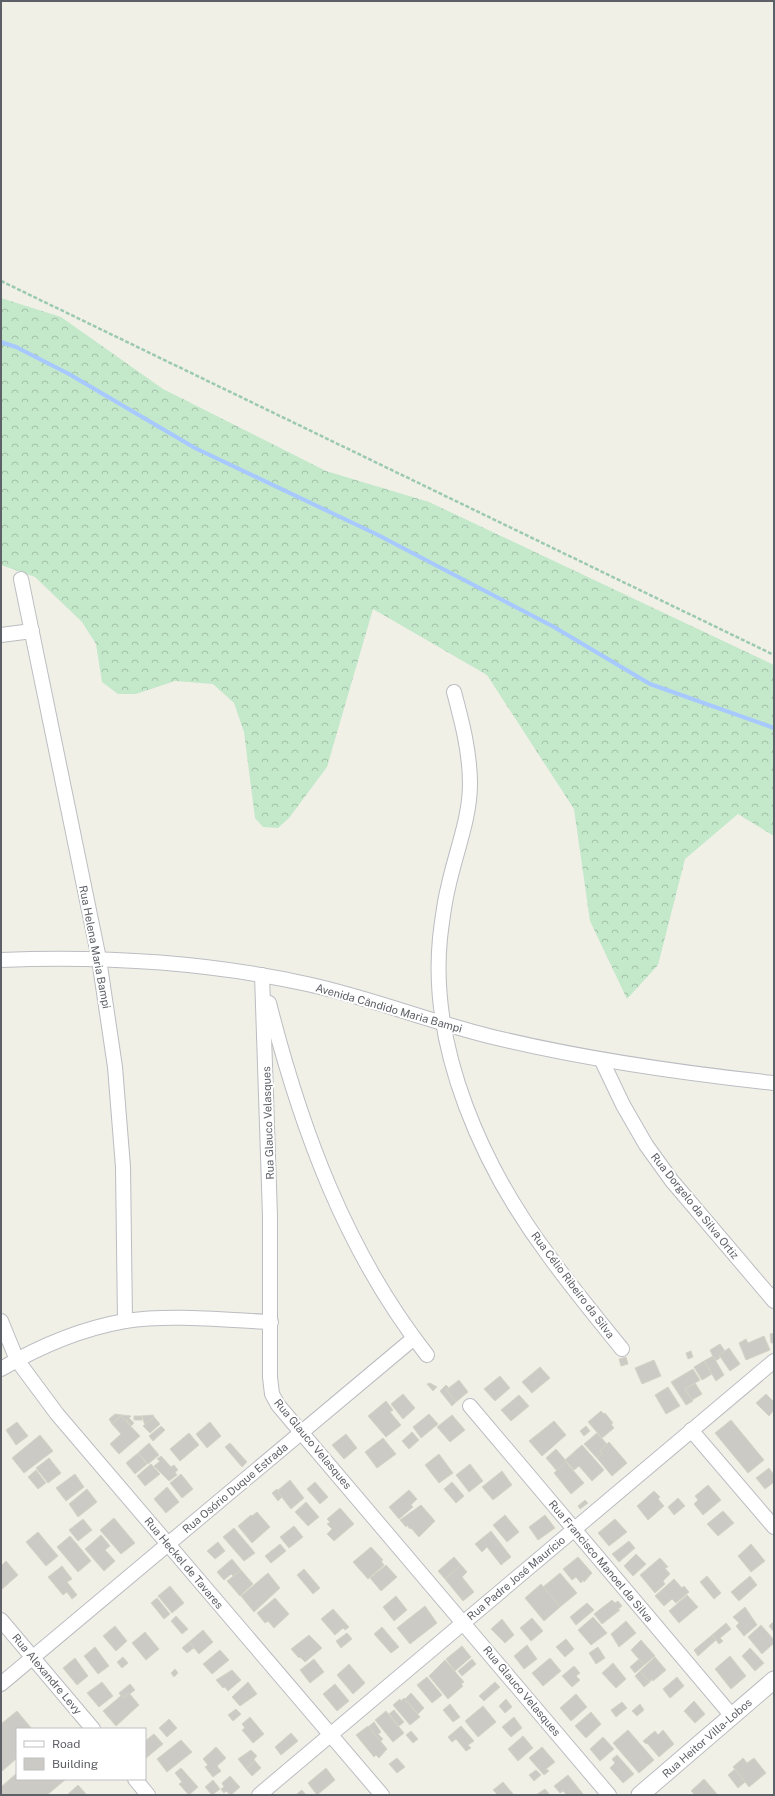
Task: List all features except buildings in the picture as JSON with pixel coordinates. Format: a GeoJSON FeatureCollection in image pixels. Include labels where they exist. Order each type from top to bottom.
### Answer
{"type":"FeatureCollection","features":[{"type":"Feature","properties":{"kind":"street","name":"Rua Helena Maria Bampi"},"geometry":{"type":"LineString","coordinates":[[21,579],[99,959],[115,1067],[119,1107],[124,1215],[125,1321]]}},
{"type":"Feature","properties":{"kind":"street"},"geometry":{"type":"LineString","coordinates":[[1,635],[32,630]]}},
{"type":"Feature","properties":{"kind":"street","name":"Rua Célio Ribeiro da Silva"},"geometry":{"type":"LineString","coordinates":[[454,692],[468,750],[470,785],[466,821],[448,888],[440,940],[439,975],[443,1024],[452,1066],[468,1112],[504,1186],[548,1255],[622,1349]]}},
{"type":"Feature","properties":{"kind":"street","name":"Avenida Cândido Maria Bampi"},"geometry":{"type":"LineString","coordinates":[[1,960],[53,958],[99,959],[210,968],[262,975],[316,986],[443,1024],[496,1038],[602,1061],[652,1069],[774,1083]]}},
{"type":"Feature","properties":{"kind":"street"},"geometry":{"type":"LineString","coordinates":[[262,975],[281,1050],[302,1117],[325,1179],[350,1233],[380,1286],[427,1355]]}},
{"type":"Feature","properties":{"kind":"street","name":"Rua Glauco Velasques"},"geometry":{"type":"LineString","coordinates":[[262,975],[269,1147],[271,1322],[270,1377],[272,1394],[278,1405],[609,1795]]}},
{"type":"Feature","properties":{"kind":"street","name":"Rua Dorgelo da Silva Ortiz"},"geometry":{"type":"LineString","coordinates":[[602,1061],[623,1105],[650,1151],[672,1181],[774,1301]]}},
{"type":"Feature","properties":{"kind":"street"},"geometry":{"type":"LineString","coordinates":[[1,1370],[42,1346],[67,1336],[125,1321],[194,1319],[271,1322]]}},
{"type":"Feature","properties":{"kind":"street","name":"Rua Heckel de Tavares"},"geometry":{"type":"LineString","coordinates":[[1,1321],[17,1360],[57,1414],[382,1795]]}},
{"type":"Feature","properties":{"kind":"street","name":"Rua Osório Duque Estrada"},"geometry":{"type":"LineString","coordinates":[[1,1684],[414,1338]]}},
{"type":"Feature","properties":{"kind":"street","name":"Rua Padre José Maurício"},"geometry":{"type":"LineString","coordinates":[[259,1795],[774,1361]]}},
{"type":"Feature","properties":{"kind":"street","name":"Rua Francisco Manoel da Silva"},"geometry":{"type":"LineString","coordinates":[[470,1406],[732,1716]]}},
{"type":"Feature","properties":{"kind":"street"},"geometry":{"type":"LineString","coordinates":[[691,1430],[774,1527]]}},
{"type":"Feature","properties":{"kind":"street","name":"Rua Alexandre Levy"},"geometry":{"type":"LineString","coordinates":[[1,1620],[92,1728]]}},
{"type":"Feature","properties":{"kind":"street","name":"Rua Heitor Villa-Lobos"},"geometry":{"type":"LineString","coordinates":[[640,1795],[774,1680]]}},
{"type":"Feature","properties":{"kind":"street"},"geometry":{"type":"LineString","coordinates":[[136,1780],[148,1795]]}},
{"type":"Feature","properties":{"kind":"path"},"geometry":{"type":"LineString","coordinates":[[1,281],[774,655]]}},
{"type":"Feature","properties":{"kind":"green space"},"geometry":{"type":"Polygon","coordinates":[[[1,298],[61,317],[163,389],[326,471],[429,502],[774,665],[774,836],[738,814],[685,859],[658,965],[627,999],[590,921],[574,809],[487,675],[373,609],[327,767],[289,818],[278,828],[263,827],[255,818],[244,732],[234,703],[213,684],[175,681],[136,694],[118,694],[102,682],[96,644],[82,622],[35,577],[1,565],[1,298]]]}},
{"type":"Feature","properties":{"kind":"waterway"},"geometry":{"type":"LineString","coordinates":[[1,342],[16,347],[69,374],[195,448],[376,534],[554,627],[650,684],[774,728]]}}]}
